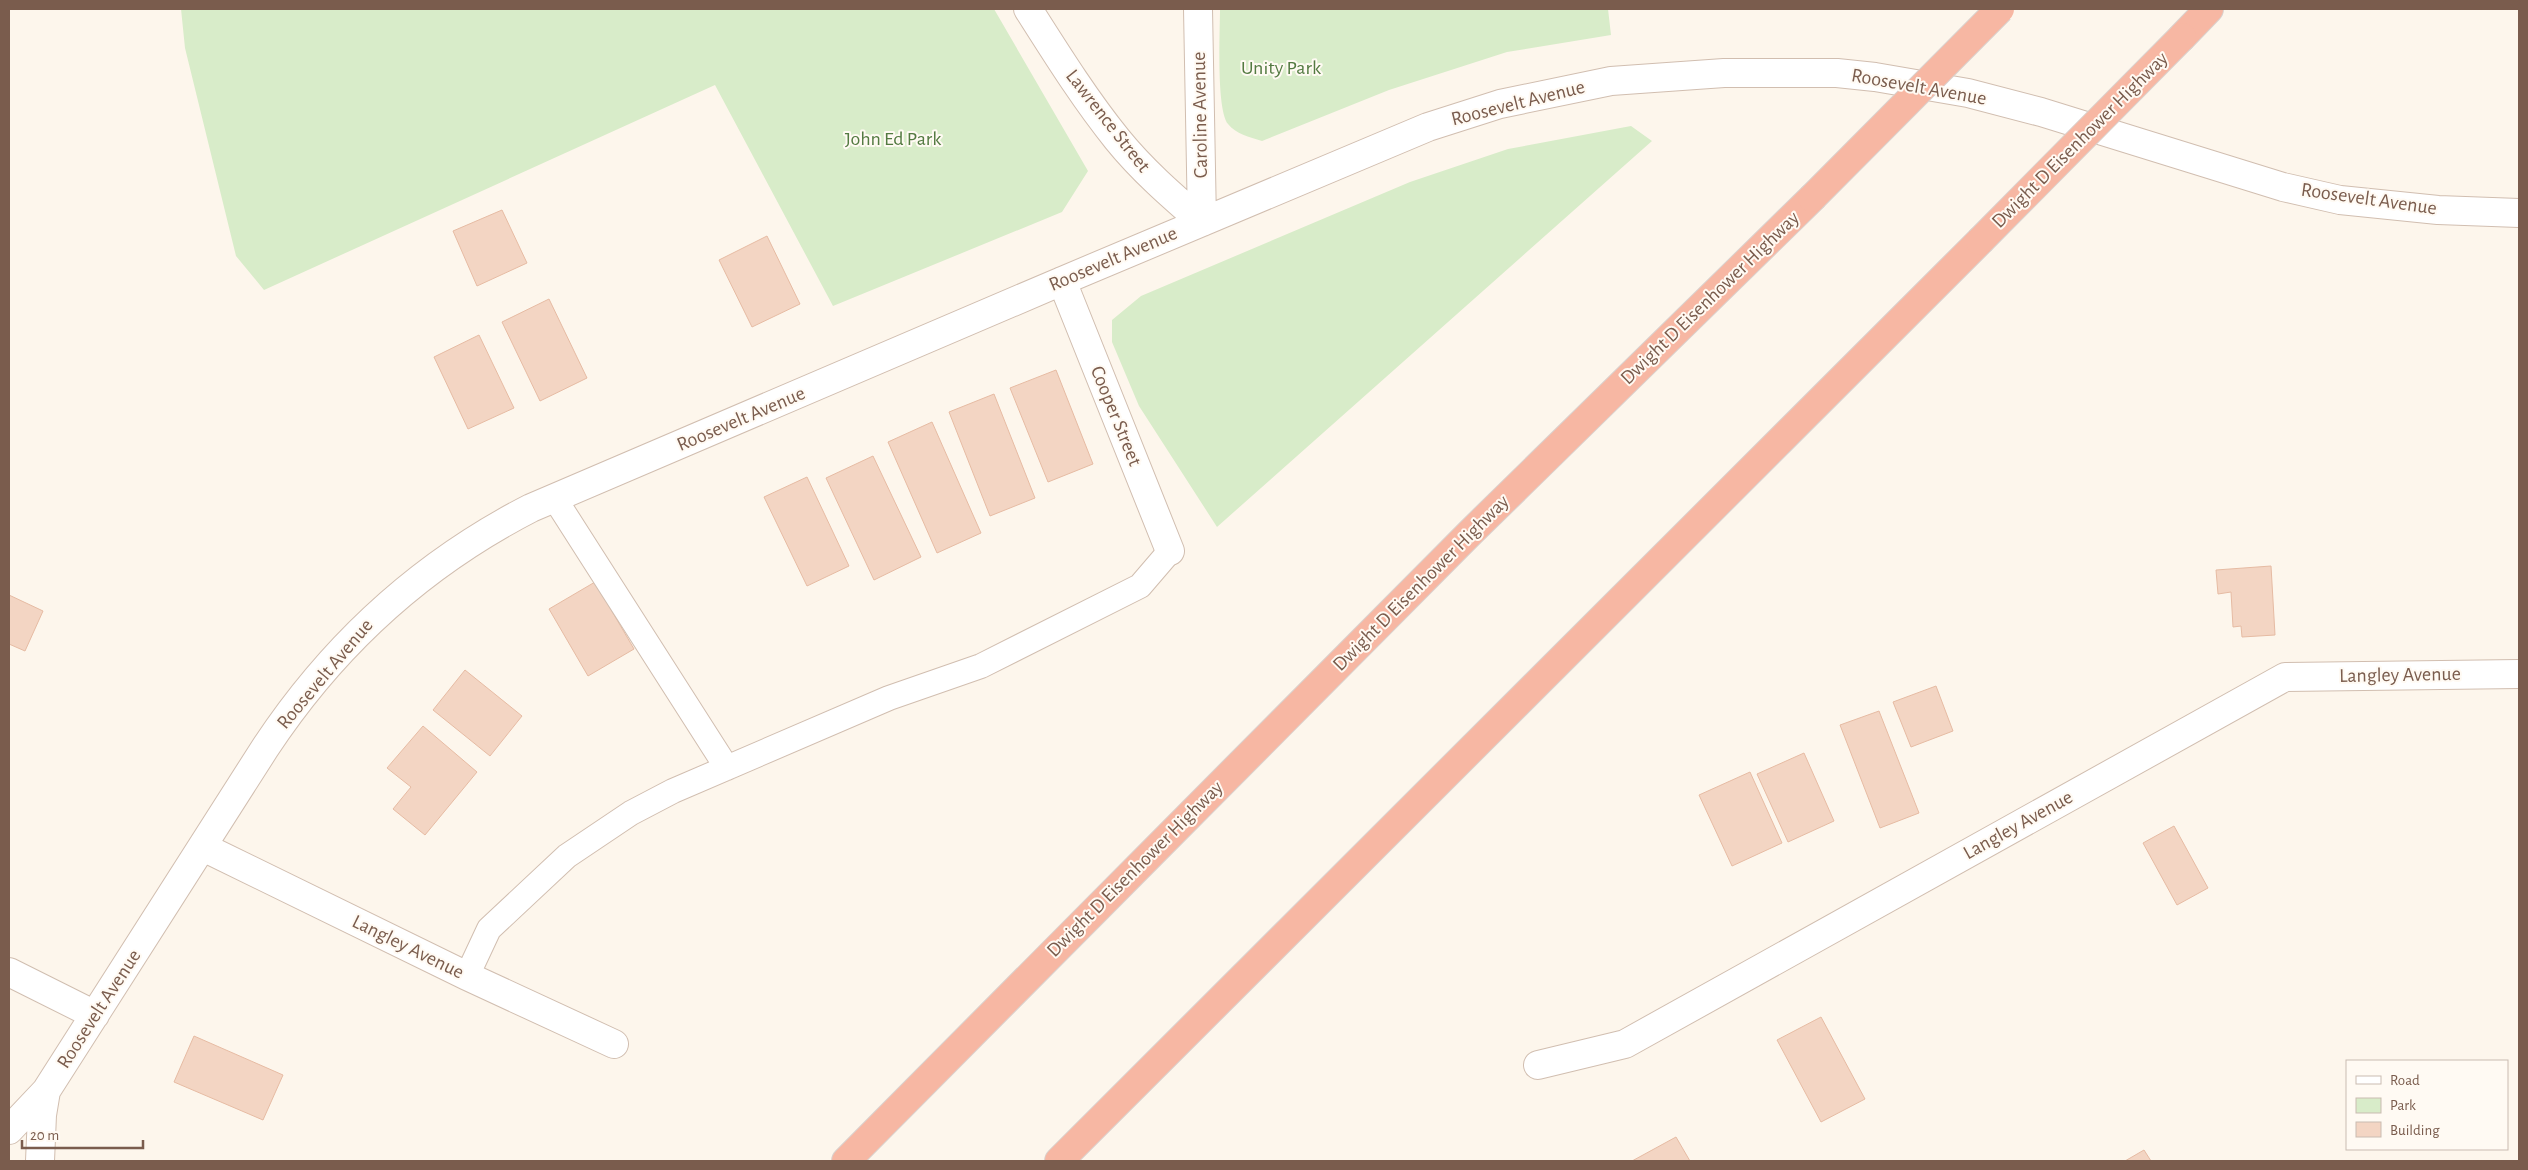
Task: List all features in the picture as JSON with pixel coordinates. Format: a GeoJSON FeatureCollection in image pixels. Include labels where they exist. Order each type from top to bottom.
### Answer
{"type":"FeatureCollection","features":[{"type":"Feature","properties":{"kind":"highway","name":"Dwight D Eisenhower Highway"},"geometry":{"type":"LineString","coordinates":[[846,1161],[1470,533],[1812,198],[2000,9]]}},
{"type":"Feature","properties":{"kind":"highway","name":"Dwight D Eisenhower Highway"},"geometry":{"type":"LineString","coordinates":[[1059,1161],[1980,241],[2209,9]]}},
{"type":"Feature","properties":{"kind":"street","name":"Lawrence Street"},"geometry":{"type":"LineString","coordinates":[[1028,9],[1078,87],[1117,140],[1159,185],[1202,222]]}},
{"type":"Feature","properties":{"kind":"street","name":"Caroline Avenue"},"geometry":{"type":"LineString","coordinates":[[1198,9],[1202,222]]}},
{"type":"Feature","properties":{"kind":"street","name":"Roosevelt Avenue"},"geometry":{"type":"LineString","coordinates":[[9,1130],[46,1091],[275,733],[347,643],[374,616],[433,568],[514,517],[1062,281],[1428,127],[1500,104],[1611,81],[1724,73],[1837,73],[1875,77],[1968,93],[2041,112],[2283,187],[2340,200],[2438,210],[2519,213]]}},
{"type":"Feature","properties":{"kind":"street","name":"Cooper Street"},"geometry":{"type":"LineString","coordinates":[[1062,281],[1170,551]]}},
{"type":"Feature","properties":{"kind":"street","name":"Langley Avenue"},"geometry":{"type":"LineString","coordinates":[[1538,1065],[1625,1044],[2285,677],[2519,674]]}},
{"type":"Feature","properties":{"kind":"street","name":"Langley Avenue"},"geometry":{"type":"LineString","coordinates":[[203,847],[467,976],[614,1044]]}},
{"type":"Feature","properties":{"kind":"street"},"geometry":{"type":"LineString","coordinates":[[9,972],[95,1015]]}},
{"type":"Feature","properties":{"kind":"street"},"geometry":{"type":"LineString","coordinates":[[40,1161],[42,1115],[46,1091]]}},
{"type":"Feature","properties":{"kind":"lane"},"geometry":{"type":"LineString","coordinates":[[555,499],[727,768]]}},
{"type":"Feature","properties":{"kind":"lane"},"geometry":{"type":"LineString","coordinates":[[467,976],[489,930],[567,856],[631,813],[673,791],[889,698],[981,666],[1140,586],[1170,551]]}},
{"type":"Feature","properties":{"kind":"green space","name":"John Ed Park"},"geometry":{"type":"Polygon","coordinates":[[[181,9],[994,9],[1088,171],[1062,212],[833,306],[715,85],[264,290],[236,256],[185,48],[181,9]]]}},
{"type":"Feature","properties":{"kind":"green space","name":"Unity Park"},"geometry":{"type":"Polygon","coordinates":[[[1220,9],[1608,9],[1611,35],[1507,52],[1389,90],[1262,141],[1243,135],[1235,130],[1228,124],[1224,116],[1220,87],[1220,9]]]}},
{"type":"Feature","properties":{"kind":"green space"},"geometry":{"type":"Polygon","coordinates":[[[1631,126],[1652,141],[1217,527],[1139,406],[1112,342],[1112,320],[1141,296],[1410,182],[1508,149],[1631,126]]]}},
{"type":"Feature","properties":{"kind":"building"},"geometry":{"type":"Polygon","coordinates":[[[502,210],[527,263],[477,286],[453,231],[502,210]]]}},
{"type":"Feature","properties":{"kind":"building"},"geometry":{"type":"Polygon","coordinates":[[[767,236],[800,304],[752,327],[719,260],[767,236]]]}},
{"type":"Feature","properties":{"kind":"building"},"geometry":{"type":"Polygon","coordinates":[[[549,299],[587,378],[540,401],[502,322],[549,299]]]}},
{"type":"Feature","properties":{"kind":"building"},"geometry":{"type":"Polygon","coordinates":[[[479,335],[514,408],[468,429],[434,357],[479,335]]]}},
{"type":"Feature","properties":{"kind":"building"},"geometry":{"type":"Polygon","coordinates":[[[1056,370],[1093,464],[1048,482],[1010,388],[1056,370]]]}},
{"type":"Feature","properties":{"kind":"building"},"geometry":{"type":"Polygon","coordinates":[[[994,394],[1035,498],[990,516],[949,412],[994,394]]]}},
{"type":"Feature","properties":{"kind":"building"},"geometry":{"type":"Polygon","coordinates":[[[932,422],[981,533],[937,553],[888,442],[932,422]]]}},
{"type":"Feature","properties":{"kind":"building"},"geometry":{"type":"Polygon","coordinates":[[[873,456],[921,557],[874,580],[826,478],[873,456]]]}},
{"type":"Feature","properties":{"kind":"building"},"geometry":{"type":"Polygon","coordinates":[[[807,477],[849,566],[807,586],[764,497],[807,477]]]}},
{"type":"Feature","properties":{"kind":"building"},"geometry":{"type":"Polygon","coordinates":[[[2271,566],[2275,635],[2242,637],[2241,626],[2233,627],[2231,592],[2218,594],[2216,570],[2271,566]]]}},
{"type":"Feature","properties":{"kind":"building"},"geometry":{"type":"Polygon","coordinates":[[[595,582],[634,649],[588,676],[549,609],[595,582]]]}},
{"type":"Feature","properties":{"kind":"building"},"geometry":{"type":"Polygon","coordinates":[[[9,595],[43,611],[25,651],[9,644],[9,595]]]}},
{"type":"Feature","properties":{"kind":"building"},"geometry":{"type":"Polygon","coordinates":[[[465,670],[522,716],[490,756],[433,710],[465,670]]]}},
{"type":"Feature","properties":{"kind":"building"},"geometry":{"type":"Polygon","coordinates":[[[1936,686],[1953,731],[1911,747],[1893,702],[1936,686]]]}},
{"type":"Feature","properties":{"kind":"building"},"geometry":{"type":"Polygon","coordinates":[[[1879,711],[1919,813],[1880,828],[1840,725],[1879,711]]]}},
{"type":"Feature","properties":{"kind":"building"},"geometry":{"type":"Polygon","coordinates":[[[423,726],[477,772],[425,835],[393,809],[411,787],[387,768],[423,726]]]}},
{"type":"Feature","properties":{"kind":"building"},"geometry":{"type":"Polygon","coordinates":[[[1804,753],[1834,821],[1788,842],[1757,774],[1804,753]]]}},
{"type":"Feature","properties":{"kind":"building"},"geometry":{"type":"Polygon","coordinates":[[[1750,772],[1782,843],[1732,866],[1699,795],[1750,772]]]}},
{"type":"Feature","properties":{"kind":"building"},"geometry":{"type":"Polygon","coordinates":[[[2174,826],[2208,888],[2177,905],[2143,843],[2174,826]]]}},
{"type":"Feature","properties":{"kind":"building"},"geometry":{"type":"Polygon","coordinates":[[[1821,1017],[1865,1099],[1821,1122],[1777,1040],[1821,1017]]]}},
{"type":"Feature","properties":{"kind":"building"},"geometry":{"type":"Polygon","coordinates":[[[194,1036],[283,1075],[263,1120],[174,1082],[194,1036]]]}},
{"type":"Feature","properties":{"kind":"building"},"geometry":{"type":"Polygon","coordinates":[[[1676,1137],[1690,1161],[1632,1161],[1676,1137]]]}},
{"type":"Feature","properties":{"kind":"building"},"geometry":{"type":"Polygon","coordinates":[[[2144,1150],[2151,1161],[2125,1161],[2144,1150]]]}}]}
